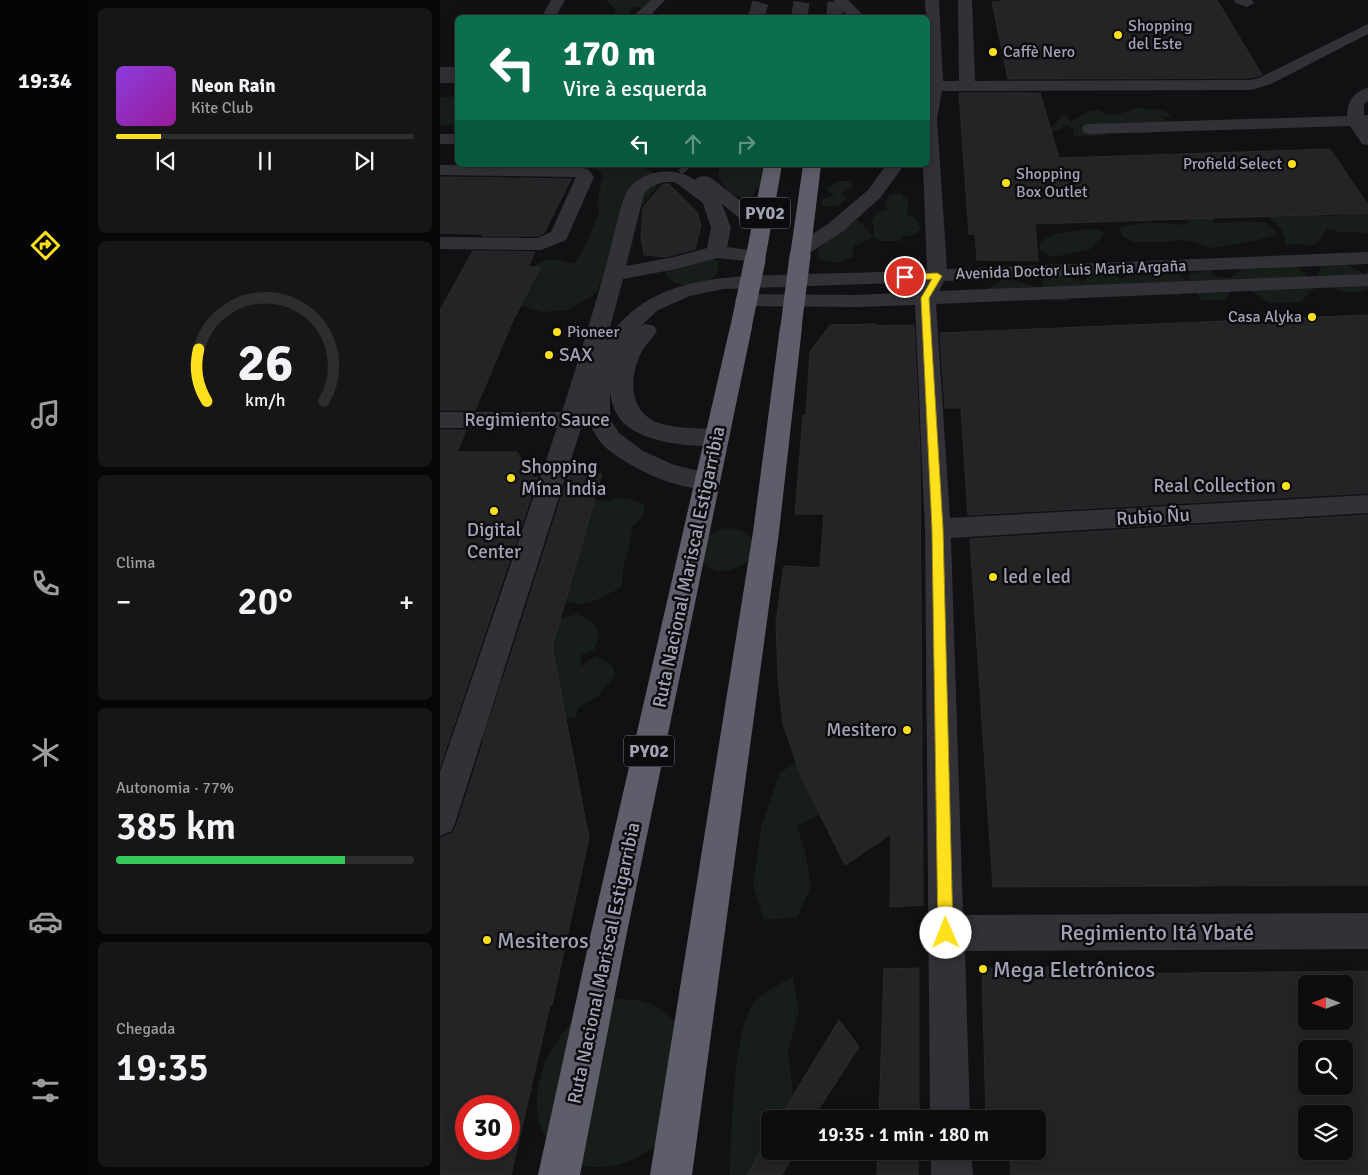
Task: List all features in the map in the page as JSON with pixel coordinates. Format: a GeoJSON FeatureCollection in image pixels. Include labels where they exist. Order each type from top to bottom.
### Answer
{"type":"FeatureCollection","features":[{"type":"Feature","properties":{"kind":"highway","name":"Ruta Nacional Mariscal Estigarribia"},"geometry":{"type":"LineString","coordinates":[[559,1175],[608,937],[762,226],[773,167]]}},
{"type":"Feature","properties":{"kind":"highway","name":"PY02"},"geometry":{"type":"LineString","coordinates":[[671,1175],[766,532],[812,167]]}},
{"type":"Feature","properties":{"kind":"street"},"geometry":{"type":"LineString","coordinates":[[550,15],[558,0]]}},
{"type":"Feature","properties":{"kind":"street"},"geometry":{"type":"LineString","coordinates":[[642,15],[658,0]]}},
{"type":"Feature","properties":{"kind":"street"},"geometry":{"type":"LineString","coordinates":[[840,0],[856,15]]}},
{"type":"Feature","properties":{"kind":"street"},"geometry":{"type":"LineString","coordinates":[[930,95],[932,0]]}},
{"type":"Feature","properties":{"kind":"street"},"geometry":{"type":"LineString","coordinates":[[965,0],[967,86]]}},
{"type":"Feature","properties":{"kind":"street"},"geometry":{"type":"LineString","coordinates":[[931,82],[967,86],[1251,85],[1265,81],[1368,28]]}},
{"type":"Feature","properties":{"kind":"street"},"geometry":{"type":"LineString","coordinates":[[1368,93],[1356,103],[1368,140]]}},
{"type":"Feature","properties":{"kind":"street"},"geometry":{"type":"LineString","coordinates":[[1090,129],[1362,120]]}},
{"type":"Feature","properties":{"kind":"street"},"geometry":{"type":"LineString","coordinates":[[440,139],[455,139]]}},
{"type":"Feature","properties":{"kind":"street"},"geometry":{"type":"LineString","coordinates":[[801,253],[835,228],[874,194],[894,167]]}},
{"type":"Feature","properties":{"kind":"street"},"geometry":{"type":"LineString","coordinates":[[929,167],[950,1110]]}},
{"type":"Feature","properties":{"kind":"street"},"geometry":{"type":"LineString","coordinates":[[688,169],[762,226]]}},
{"type":"Feature","properties":{"kind":"street"},"geometry":{"type":"LineString","coordinates":[[440,170],[573,171],[582,173],[584,177],[559,236],[551,242],[541,244],[440,243]]}},
{"type":"Feature","properties":{"kind":"street"},"geometry":{"type":"LineString","coordinates":[[440,820],[585,420],[615,274],[635,193],[644,183],[662,177],[679,177],[712,200],[721,228],[716,252]]}},
{"type":"Feature","properties":{"kind":"street"},"geometry":{"type":"LineString","coordinates":[[615,274],[676,263],[716,252],[755,258]]}},
{"type":"Feature","properties":{"kind":"street","name":"Avenida Doctor Luis Maria Argaña"},"geometry":{"type":"LineString","coordinates":[[634,420],[625,409],[620,392],[621,374],[635,344],[644,333],[663,315],[686,303],[715,299],[857,301],[931,287],[1368,258]]}},
{"type":"Feature","properties":{"kind":"street","name":"Avenida Doctor Luis Maria Argaña"},"geometry":{"type":"LineString","coordinates":[[585,420],[597,398],[600,375],[608,356],[619,338],[633,322],[651,306],[665,298],[692,288],[723,282],[931,287],[1368,280]]}},
{"type":"Feature","properties":{"kind":"street","name":"Regimiento Sauce"},"geometry":{"type":"LineString","coordinates":[[440,420],[634,420]]}},
{"type":"Feature","properties":{"kind":"street"},"geometry":{"type":"LineString","coordinates":[[585,420],[634,457],[669,473],[707,481]]}},
{"type":"Feature","properties":{"kind":"street"},"geometry":{"type":"LineString","coordinates":[[634,420],[646,428],[663,433],[716,437]]}},
{"type":"Feature","properties":{"kind":"street","name":"Rubio Ñu"},"geometry":{"type":"LineString","coordinates":[[938,529],[1368,504]]}},
{"type":"Feature","properties":{"kind":"street","name":"Regimiento Itá Ybaté"},"geometry":{"type":"LineString","coordinates":[[946,933],[1368,931]]}},
{"type":"Feature","properties":{"kind":"street"},"geometry":{"type":"LineString","coordinates":[[951,1160],[952,1175]]}},
{"type":"Feature","properties":{"kind":"shaded area"},"geometry":{"type":"Polygon","coordinates":[[[606,0],[651,0],[650,9],[633,7],[627,15],[614,15],[616,10],[606,0]]]}},
{"type":"Feature","properties":{"kind":"shaded area"},"geometry":{"type":"Polygon","coordinates":[[[455,96],[455,124],[440,125],[440,98],[455,96]]]}},
{"type":"Feature","properties":{"kind":"shaded area"},"geometry":{"type":"Polygon","coordinates":[[[1142,108],[1164,111],[1172,116],[1161,118],[1167,120],[1156,131],[1141,134],[1130,133],[1126,126],[1103,135],[1094,136],[1073,136],[1074,129],[1067,126],[1049,133],[1042,127],[1053,127],[1062,115],[1066,115],[1071,122],[1090,111],[1100,110],[1104,113],[1115,114],[1142,108]]]}},
{"type":"Feature","properties":{"kind":"shaded area"},"geometry":{"type":"Polygon","coordinates":[[[558,167],[646,167],[651,170],[658,181],[655,189],[638,210],[632,246],[613,261],[597,291],[591,297],[567,310],[542,312],[516,304],[529,272],[540,262],[558,260],[574,263],[583,251],[599,213],[597,202],[603,176],[598,170],[558,167]]]}},
{"type":"Feature","properties":{"kind":"shaded area"},"geometry":{"type":"Polygon","coordinates":[[[720,167],[776,167],[770,187],[755,189],[753,197],[745,198],[728,193],[718,175],[720,167]]]}},
{"type":"Feature","properties":{"kind":"shaded area"},"geometry":{"type":"Polygon","coordinates":[[[840,181],[851,181],[852,188],[841,193],[847,199],[837,206],[821,206],[822,199],[835,195],[825,189],[840,181]]]}},
{"type":"Feature","properties":{"kind":"shaded area"},"geometry":{"type":"Polygon","coordinates":[[[900,193],[908,201],[907,214],[916,219],[921,229],[914,235],[902,236],[900,241],[880,241],[874,237],[874,227],[871,222],[876,213],[888,209],[885,204],[890,194],[900,193]]]}},
{"type":"Feature","properties":{"kind":"shaded area"},"geometry":{"type":"Polygon","coordinates":[[[1365,212],[1368,214],[1368,233],[1342,232],[1327,229],[1321,239],[1312,246],[1303,244],[1285,245],[1283,232],[1268,216],[1316,214],[1326,217],[1365,212]]]}},
{"type":"Feature","properties":{"kind":"shaded area"},"geometry":{"type":"Polygon","coordinates":[[[1190,219],[1213,219],[1213,223],[1247,221],[1267,223],[1278,234],[1254,241],[1211,248],[1195,242],[1179,240],[1133,242],[1122,236],[1120,227],[1147,222],[1186,225],[1190,219]]]}},
{"type":"Feature","properties":{"kind":"shaded area"},"geometry":{"type":"Polygon","coordinates":[[[858,220],[874,237],[854,246],[852,258],[835,263],[819,259],[818,249],[835,235],[842,222],[858,220]]]}},
{"type":"Feature","properties":{"kind":"shaded area"},"geometry":{"type":"Polygon","coordinates":[[[1092,228],[1105,233],[1091,249],[1053,257],[1039,249],[1040,243],[1052,236],[1092,228]]]}},
{"type":"Feature","properties":{"kind":"shaded area"},"geometry":{"type":"Polygon","coordinates":[[[709,255],[719,263],[717,274],[711,278],[699,284],[685,285],[678,284],[666,277],[666,267],[709,255]]]}},
{"type":"Feature","properties":{"kind":"shaded area"},"geometry":{"type":"Polygon","coordinates":[[[1255,259],[1290,264],[1304,272],[1315,287],[1301,302],[1270,303],[1248,289],[1231,290],[1226,300],[1202,300],[1189,283],[1177,296],[1160,286],[1083,292],[1068,301],[1054,301],[1023,291],[984,292],[1003,278],[1041,288],[1044,277],[1061,273],[1083,282],[1089,276],[1106,270],[1121,279],[1131,274],[1142,263],[1174,269],[1188,283],[1189,274],[1209,270],[1218,277],[1230,278],[1255,259]]]}},
{"type":"Feature","properties":{"kind":"shaded area"},"geometry":{"type":"Polygon","coordinates":[[[1322,265],[1348,265],[1366,275],[1368,268],[1368,289],[1347,292],[1335,289],[1317,277],[1322,265]]]}},
{"type":"Feature","properties":{"kind":"shaded area"},"geometry":{"type":"Polygon","coordinates":[[[618,498],[630,499],[645,505],[643,516],[632,527],[629,548],[623,568],[622,587],[584,604],[558,600],[589,499],[610,501],[618,498]]]}},
{"type":"Feature","properties":{"kind":"shaded area"},"geometry":{"type":"Polygon","coordinates":[[[727,528],[741,531],[749,536],[752,545],[751,558],[732,570],[719,571],[701,560],[703,540],[718,530],[727,528]]]}},
{"type":"Feature","properties":{"kind":"shaded area"},"geometry":{"type":"Polygon","coordinates":[[[577,614],[592,621],[599,633],[594,650],[581,655],[580,667],[595,656],[612,665],[615,675],[599,695],[578,708],[575,718],[552,720],[485,747],[476,727],[487,694],[516,665],[547,622],[577,614]]]}},
{"type":"Feature","properties":{"kind":"shaded area"},"geometry":{"type":"Polygon","coordinates":[[[796,761],[826,774],[819,815],[797,826],[806,857],[811,886],[797,917],[764,920],[753,886],[761,828],[779,774],[796,761]]]}},
{"type":"Feature","properties":{"kind":"shaded area"},"geometry":{"type":"Polygon","coordinates":[[[793,976],[799,1011],[788,1050],[793,1094],[787,1110],[761,1110],[761,1160],[774,1160],[780,1175],[730,1175],[735,1084],[742,1033],[748,1014],[755,1002],[768,991],[793,976]]]}},
{"type":"Feature","properties":{"kind":"shaded area"},"geometry":{"type":"Polygon","coordinates":[[[619,999],[645,1002],[652,1005],[665,1013],[679,1026],[671,1124],[661,1141],[637,1158],[608,1166],[580,1165],[568,1160],[557,1152],[548,1141],[541,1127],[537,1099],[542,1071],[555,1044],[577,1018],[588,1011],[619,999]]]}},
{"type":"Feature","properties":{"kind":"building","name":"Shopping del Este"},"geometry":{"type":"Polygon","coordinates":[[[1001,0],[1217,0],[1262,75],[1250,78],[1008,79],[992,2],[1001,2],[1001,0]]]}},
{"type":"Feature","properties":{"kind":"building"},"geometry":{"type":"Polygon","coordinates":[[[959,93],[1040,93],[1059,158],[1330,149],[1368,205],[1368,213],[1035,224],[1038,261],[977,260],[975,234],[969,234],[959,93]]]}},
{"type":"Feature","properties":{"kind":"building"},"geometry":{"type":"Polygon","coordinates":[[[440,177],[571,179],[544,233],[538,236],[482,236],[483,234],[440,233],[440,177]]]}},
{"type":"Feature","properties":{"kind":"building"},"geometry":{"type":"Polygon","coordinates":[[[663,184],[669,184],[697,212],[701,225],[695,249],[666,257],[644,255],[641,237],[643,207],[663,184]]]}},
{"type":"Feature","properties":{"kind":"building"},"geometry":{"type":"Polygon","coordinates":[[[473,251],[535,252],[528,267],[540,267],[511,325],[475,410],[440,410],[440,310],[473,251]]]}},
{"type":"Feature","properties":{"kind":"building"},"geometry":{"type":"Polygon","coordinates":[[[1368,315],[1368,493],[968,515],[961,408],[945,408],[940,333],[1368,315]]]}},
{"type":"Feature","properties":{"kind":"building"},"geometry":{"type":"Polygon","coordinates":[[[875,324],[876,326],[914,325],[920,451],[923,905],[890,907],[891,834],[845,865],[801,776],[783,724],[778,677],[776,622],[784,566],[820,568],[824,514],[795,514],[803,415],[806,415],[810,352],[830,325],[875,324]]]}},
{"type":"Feature","properties":{"kind":"building"},"geometry":{"type":"Polygon","coordinates":[[[440,430],[466,430],[457,452],[517,452],[533,478],[538,477],[440,766],[440,430]]]}},
{"type":"Feature","properties":{"kind":"building"},"geometry":{"type":"Polygon","coordinates":[[[602,474],[552,647],[589,838],[552,1005],[550,1005],[520,1136],[520,1095],[455,1095],[455,1160],[514,1160],[511,1175],[440,1175],[440,838],[453,833],[568,476],[602,474]]]}},
{"type":"Feature","properties":{"kind":"building"},"geometry":{"type":"Polygon","coordinates":[[[1368,515],[1368,885],[993,887],[970,539],[1368,515]]]}},
{"type":"Feature","properties":{"kind":"building"},"geometry":{"type":"Polygon","coordinates":[[[1102,966],[1103,974],[1368,971],[1368,1175],[1011,1175],[1010,1160],[1046,1160],[1046,1110],[986,1110],[982,969],[1102,966]]]}},
{"type":"Feature","properties":{"kind":"building"},"geometry":{"type":"Polygon","coordinates":[[[919,968],[919,1110],[879,1110],[884,969],[919,968]]]}},
{"type":"Feature","properties":{"kind":"building"},"geometry":{"type":"Polygon","coordinates":[[[839,1020],[859,1047],[818,1110],[784,1110],[839,1020]]]}},
{"type":"Feature","properties":{"kind":"building"},"geometry":{"type":"Polygon","coordinates":[[[761,1150],[761,1160],[790,1160],[782,1175],[747,1175],[761,1150]]]}},
{"type":"Feature","properties":{"kind":"building"},"geometry":{"type":"Polygon","coordinates":[[[878,1160],[918,1160],[918,1175],[877,1175],[878,1160]]]}},
{"type":"Feature","properties":{"kind":"tunnel"},"geometry":{"type":"LineString","coordinates":[[757,15],[761,0]]}},
{"type":"Feature","properties":{"kind":"tunnel"},"geometry":{"type":"LineString","coordinates":[[800,15],[802,0]]}},
{"type":"Feature","properties":{"kind":"tunnel"},"geometry":{"type":"LineString","coordinates":[[834,15],[836,0]]}},
{"type":"Feature","properties":{"kind":"tunnel"},"geometry":{"type":"LineString","coordinates":[[440,75],[455,75]]}},
{"type":"Feature","properties":{"kind":"place","name":"Shopping del Este"},"geometry":{"type":"Point","coordinates":[1118,35]}},
{"type":"Feature","properties":{"kind":"place","name":"Caffè Nero"},"geometry":{"type":"Point","coordinates":[993,52]}},
{"type":"Feature","properties":{"kind":"place","name":"Profield Select"},"geometry":{"type":"Point","coordinates":[1292,164]}},
{"type":"Feature","properties":{"kind":"place","name":"Shopping Box Outlet"},"geometry":{"type":"Point","coordinates":[1006,183]}},
{"type":"Feature","properties":{"kind":"place","name":"Casa Alyka"},"geometry":{"type":"Point","coordinates":[1312,317]}},
{"type":"Feature","properties":{"kind":"place","name":"Pioneer"},"geometry":{"type":"Point","coordinates":[557,332]}},
{"type":"Feature","properties":{"kind":"place","name":"SAX"},"geometry":{"type":"Point","coordinates":[549,355]}},
{"type":"Feature","properties":{"kind":"place","name":"Shopping Mína India"},"geometry":{"type":"Point","coordinates":[511,478]}},
{"type":"Feature","properties":{"kind":"place","name":"Real Collection"},"geometry":{"type":"Point","coordinates":[1286,486]}},
{"type":"Feature","properties":{"kind":"place","name":"Digital Center"},"geometry":{"type":"Point","coordinates":[494,511]}},
{"type":"Feature","properties":{"kind":"place","name":"led e led"},"geometry":{"type":"Point","coordinates":[993,577]}},
{"type":"Feature","properties":{"kind":"place","name":"Mesitero"},"geometry":{"type":"Point","coordinates":[907,730]}},
{"type":"Feature","properties":{"kind":"place","name":"Mesiteros"},"geometry":{"type":"Point","coordinates":[487,940]}},
{"type":"Feature","properties":{"kind":"place","name":"Mega Eletrônicos"},"geometry":{"type":"Point","coordinates":[983,969]}},
{"type":"Feature","properties":{"kind":"route"},"geometry":{"type":"LineString","coordinates":[[905,277],[937,276],[925,298],[938,529],[946,933]]}}]}
